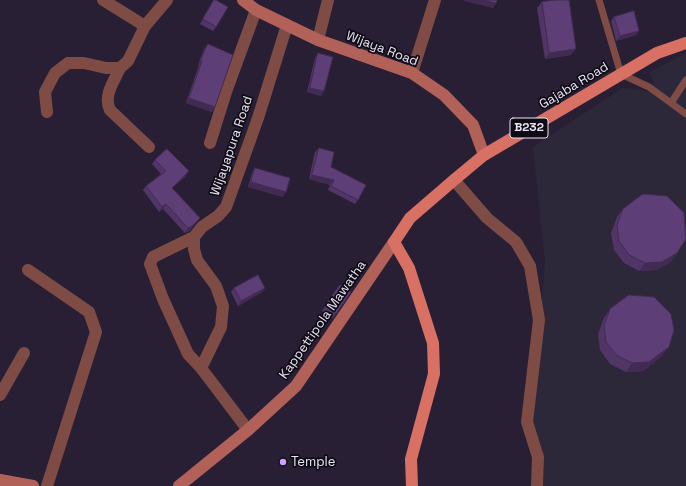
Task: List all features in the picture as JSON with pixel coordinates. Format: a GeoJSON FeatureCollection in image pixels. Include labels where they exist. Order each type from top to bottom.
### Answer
{"type":"FeatureCollection","features":[{"type":"Feature","properties":{"kind":"main road","name":"Gajaba Road"},"geometry":{"type":"LineString","coordinates":[[394,242],[410,218],[484,155],[658,53],[686,43]]}},
{"type":"Feature","properties":{"kind":"main road"},"geometry":{"type":"LineString","coordinates":[[394,242],[409,268],[433,343],[434,374],[411,459],[412,486]]}},
{"type":"Feature","properties":{"kind":"street"},"geometry":{"type":"LineString","coordinates":[[103,0],[145,26]]}},
{"type":"Feature","properties":{"kind":"street"},"geometry":{"type":"LineString","coordinates":[[149,147],[110,110],[107,104],[107,96],[120,68],[128,61],[145,26],[167,0]]}},
{"type":"Feature","properties":{"kind":"street","name":"Wijaya Road"},"geometry":{"type":"LineString","coordinates":[[243,0],[256,10],[318,40],[412,73],[444,95],[473,125],[484,155]]}},
{"type":"Feature","properties":{"kind":"street"},"geometry":{"type":"LineString","coordinates":[[318,40],[328,0]]}},
{"type":"Feature","properties":{"kind":"street"},"geometry":{"type":"LineString","coordinates":[[412,73],[435,0]]}},
{"type":"Feature","properties":{"kind":"street"},"geometry":{"type":"LineString","coordinates":[[210,143],[226,92],[256,10]]}},
{"type":"Feature","properties":{"kind":"street","name":"Wijayapura Road"},"geometry":{"type":"LineString","coordinates":[[201,368],[188,354],[163,299],[150,264],[153,257],[194,237],[202,227],[218,216],[226,207],[258,118],[287,25]]}},
{"type":"Feature","properties":{"kind":"street"},"geometry":{"type":"LineString","coordinates":[[47,112],[45,92],[55,73],[68,63],[84,63],[106,68],[120,68]]}},
{"type":"Feature","properties":{"kind":"street"},"geometry":{"type":"LineString","coordinates":[[454,180],[486,218],[516,242],[530,266],[539,320],[527,422],[538,457],[537,486]]}},
{"type":"Feature","properties":{"kind":"street"},"geometry":{"type":"LineString","coordinates":[[194,237],[194,249],[198,260],[216,286],[223,306],[221,327],[201,368],[248,430]]}},
{"type":"Feature","properties":{"kind":"street","name":"Kappettipola Mawatha"},"geometry":{"type":"LineString","coordinates":[[179,486],[248,430],[296,386],[394,242]]}},
{"type":"Feature","properties":{"kind":"street"},"geometry":{"type":"LineString","coordinates":[[28,270],[89,312],[96,332],[47,486]]}},
{"type":"Feature","properties":{"kind":"street"},"geometry":{"type":"LineString","coordinates":[[0,396],[24,353]]}},
{"type":"Feature","properties":{"kind":"street"},"geometry":{"type":"LineString","coordinates":[[0,480],[33,486]]}},
{"type":"Feature","properties":{"kind":"lane"},"geometry":{"type":"LineString","coordinates":[[598,0],[621,74],[649,87],[686,114]]}},
{"type":"Feature","properties":{"kind":"lane"},"geometry":{"type":"LineString","coordinates":[[671,103],[686,80]]}},
{"type":"Feature","properties":{"kind":"shaded area"},"geometry":{"type":"Polygon","coordinates":[[[686,53],[686,486],[543,486],[544,471],[542,449],[532,426],[545,261],[533,147],[623,88],[647,91],[654,82],[649,73],[686,53]]]}},
{"type":"Feature","properties":{"kind":"building"},"geometry":{"type":"Polygon","coordinates":[[[214,0],[228,7],[216,27],[203,19],[214,0]]]}},
{"type":"Feature","properties":{"kind":"building"},"geometry":{"type":"Polygon","coordinates":[[[482,0],[497,0],[496,3],[482,0]]]}},
{"type":"Feature","properties":{"kind":"building"},"geometry":{"type":"Polygon","coordinates":[[[569,0],[576,49],[549,53],[542,2],[569,0]]]}},
{"type":"Feature","properties":{"kind":"building"},"geometry":{"type":"Polygon","coordinates":[[[634,11],[639,31],[620,36],[614,17],[634,11]]]}},
{"type":"Feature","properties":{"kind":"building"},"geometry":{"type":"Polygon","coordinates":[[[208,44],[233,55],[215,107],[189,98],[202,61],[201,60],[208,44]]]}},
{"type":"Feature","properties":{"kind":"building"},"geometry":{"type":"Polygon","coordinates":[[[318,53],[333,57],[324,91],[310,88],[318,53]]]}},
{"type":"Feature","properties":{"kind":"building"},"geometry":{"type":"Polygon","coordinates":[[[319,148],[334,152],[331,167],[366,185],[358,200],[331,186],[334,180],[312,175],[319,148]]]}},
{"type":"Feature","properties":{"kind":"building"},"geometry":{"type":"Polygon","coordinates":[[[167,149],[189,171],[172,188],[200,218],[188,228],[166,204],[162,207],[146,186],[166,171],[155,160],[167,149]]]}},
{"type":"Feature","properties":{"kind":"building"},"geometry":{"type":"Polygon","coordinates":[[[255,168],[290,178],[286,192],[251,182],[255,168]]]}},
{"type":"Feature","properties":{"kind":"building"},"geometry":{"type":"Polygon","coordinates":[[[643,194],[667,196],[684,213],[686,239],[677,253],[662,262],[645,263],[629,255],[619,241],[617,225],[623,209],[643,194]]]}},
{"type":"Feature","properties":{"kind":"building"},"geometry":{"type":"Polygon","coordinates":[[[258,275],[265,288],[241,301],[234,288],[258,275]]]}},
{"type":"Feature","properties":{"kind":"building"},"geometry":{"type":"Polygon","coordinates":[[[340,285],[351,292],[336,314],[325,306],[340,285]]]}},
{"type":"Feature","properties":{"kind":"building"},"geometry":{"type":"Polygon","coordinates":[[[629,295],[654,297],[671,314],[674,330],[669,347],[649,362],[632,363],[616,355],[606,342],[604,325],[610,309],[629,295]]]}},
{"type":"Feature","properties":{"kind":"place","name":"Temple"},"geometry":{"type":"Point","coordinates":[283,462]}}]}
